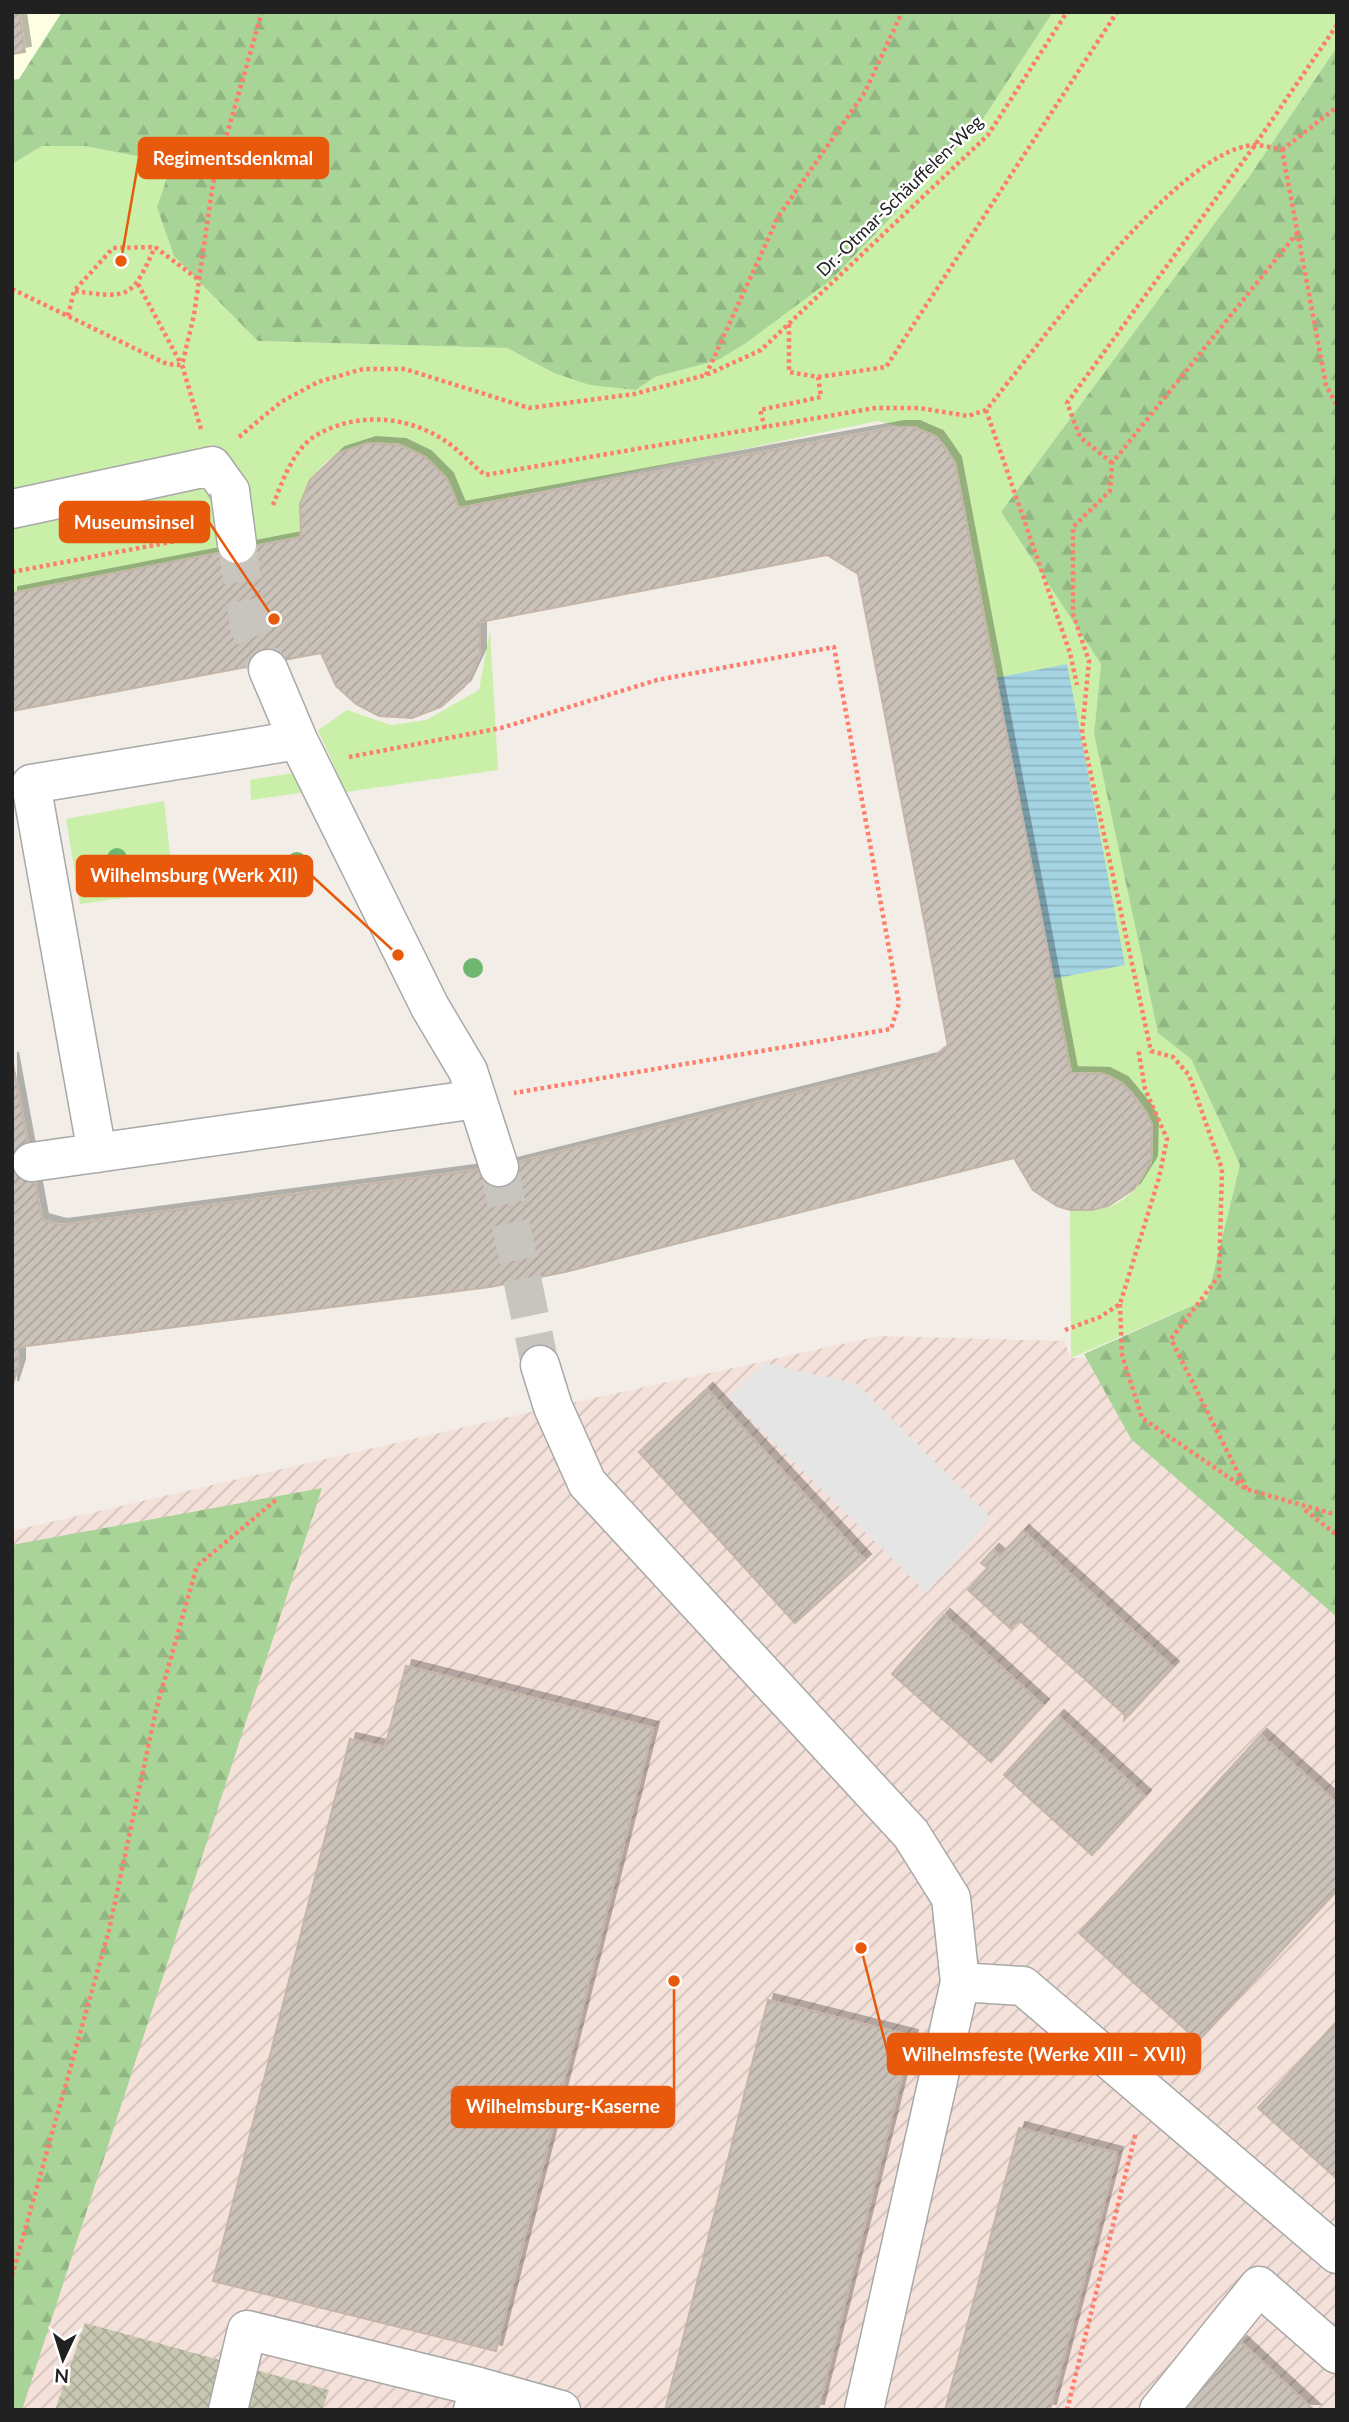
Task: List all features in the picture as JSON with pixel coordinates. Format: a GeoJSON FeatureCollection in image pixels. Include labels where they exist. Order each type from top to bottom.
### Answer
{"type":"FeatureCollection","features":[{"type":"Feature","properties":{"kind":"street"},"geometry":{"type":"LineString","coordinates":[[12,509],[221,479],[224,539]]}},
{"type":"Feature","properties":{"kind":"street"},"geometry":{"type":"LineString","coordinates":[[268,670],[304,752],[430,1007],[468,1071],[499,1167]]}},
{"type":"Feature","properties":{"kind":"street"},"geometry":{"type":"LineString","coordinates":[[97,1153],[31,784],[304,752]]}},
{"type":"Feature","properties":{"kind":"street"},"geometry":{"type":"LineString","coordinates":[[32,1162],[477,1099]]}},
{"type":"Feature","properties":{"kind":"street"},"geometry":{"type":"LineString","coordinates":[[540,1365],[553,1407],[587,1483],[911,1834],[951,1898],[960,1982],[864,2410]]}},
{"type":"Feature","properties":{"kind":"street"},"geometry":{"type":"LineString","coordinates":[[960,1982],[1023,1986],[1337,2254]]}},
{"type":"Feature","properties":{"kind":"street"},"geometry":{"type":"LineString","coordinates":[[1159,2410],[1259,2286],[1337,2354]]}},
{"type":"Feature","properties":{"kind":"street"},"geometry":{"type":"LineString","coordinates":[[228,2410],[247,2330],[476,2398],[561,2410]]}},
{"type":"Feature","properties":{"kind":"path"},"geometry":{"type":"LineString","coordinates":[[182,365],[199,280],[212,183],[262,12]]}},
{"type":"Feature","properties":{"kind":"path"},"geometry":{"type":"LineString","coordinates":[[706,376],[778,217],[864,92],[902,12]]}},
{"type":"Feature","properties":{"kind":"path","name":"Dr.-Otmar-Schäuffelen-Weg"},"geometry":{"type":"LineString","coordinates":[[221,479],[258,419],[281,402],[318,382],[363,369],[405,369],[529,408],[634,394],[706,376],[761,350],[988,135],[1067,12]]}},
{"type":"Feature","properties":{"kind":"path"},"geometry":{"type":"LineString","coordinates":[[789,322],[789,372],[818,377],[886,367],[1117,12]]}},
{"type":"Feature","properties":{"kind":"path"},"geometry":{"type":"LineString","coordinates":[[1112,463],[1080,437],[1067,403],[1255,145],[1337,25]]}},
{"type":"Feature","properties":{"kind":"path"},"geometry":{"type":"LineString","coordinates":[[270,513],[286,471],[313,437],[370,418],[411,424],[444,440],[485,475],[875,408],[919,408],[968,416],[986,410],[1114,250],[1166,197],[1201,169],[1240,149],[1255,145],[1282,150],[1337,107]]}},
{"type":"Feature","properties":{"kind":"path"},"geometry":{"type":"LineString","coordinates":[[1282,150],[1326,384],[1337,406]]}},
{"type":"Feature","properties":{"kind":"path"},"geometry":{"type":"LineString","coordinates":[[1246,1489],[1171,1339],[1219,1276],[1222,1169],[1189,1075],[1173,1057],[1151,1051],[1082,733],[1089,661],[1073,614],[1073,527],[1110,491],[1112,463],[1297,233]]}},
{"type":"Feature","properties":{"kind":"path"},"geometry":{"type":"LineString","coordinates":[[68,316],[75,291],[113,248],[155,247],[199,280]]}},
{"type":"Feature","properties":{"kind":"path"},"geometry":{"type":"LineString","coordinates":[[75,291],[114,296],[138,284],[155,247]]}},
{"type":"Feature","properties":{"kind":"path"},"geometry":{"type":"LineString","coordinates":[[138,284],[182,365],[221,479]]}},
{"type":"Feature","properties":{"kind":"path"},"geometry":{"type":"LineString","coordinates":[[12,289],[167,364],[182,365]]}},
{"type":"Feature","properties":{"kind":"path"},"geometry":{"type":"LineString","coordinates":[[765,428],[760,410],[821,397],[818,377]]}},
{"type":"Feature","properties":{"kind":"path"},"geometry":{"type":"LineString","coordinates":[[986,410],[1070,653],[1077,685]]}},
{"type":"Feature","properties":{"kind":"path"},"geometry":{"type":"LineString","coordinates":[[12,572],[224,539]]}},
{"type":"Feature","properties":{"kind":"path"},"geometry":{"type":"LineString","coordinates":[[304,752],[501,728],[657,680],[834,647],[899,1003],[891,1029],[477,1099]]}},
{"type":"Feature","properties":{"kind":"path"},"geometry":{"type":"LineString","coordinates":[[1138,1048],[1145,1089],[1167,1139],[1147,1224],[1120,1304],[1122,1355],[1142,1418],[1246,1489],[1301,1507],[1337,1515]]}},
{"type":"Feature","properties":{"kind":"path"},"geometry":{"type":"LineString","coordinates":[[1065,1329],[1100,1317],[1120,1304]]}},
{"type":"Feature","properties":{"kind":"path"},"geometry":{"type":"LineString","coordinates":[[12,2276],[109,1930],[156,1710],[197,1566],[277,1499]]}},
{"type":"Feature","properties":{"kind":"path"},"geometry":{"type":"LineString","coordinates":[[1301,1507],[1337,1535]]}},
{"type":"Feature","properties":{"kind":"path"},"geometry":{"type":"LineString","coordinates":[[1067,2410],[1137,2130],[1157,2099]]}},
{"type":"Feature","properties":{"kind":"shaded area"},"geometry":{"type":"Polygon","coordinates":[[[12,12],[62,12],[19,79],[12,80],[12,12]]]}},
{"type":"Feature","properties":{"kind":"shaded area"},"geometry":{"type":"Polygon","coordinates":[[[880,1336],[1064,1341],[1071,1358],[1130,1357],[1337,1552],[1337,2410],[12,2410],[12,1531],[553,1407],[880,1336]]]}},
{"type":"Feature","properties":{"kind":"shaded area"},"geometry":{"type":"Polygon","coordinates":[[[765,1363],[857,1384],[991,1518],[927,1593],[728,1397],[765,1363]]]}},
{"type":"Feature","properties":{"kind":"shaded area"},"geometry":{"type":"Polygon","coordinates":[[[85,2323],[329,2390],[322,2410],[55,2410],[85,2323]]]}},
{"type":"Feature","properties":{"kind":"green space"},"geometry":{"type":"Polygon","coordinates":[[[62,12],[1053,12],[979,125],[832,279],[746,343],[718,360],[655,377],[636,390],[590,385],[554,373],[507,348],[258,341],[174,256],[157,207],[172,163],[85,146],[42,146],[12,164],[12,80],[19,79],[62,12]]]}},
{"type":"Feature","properties":{"kind":"green space"},"geometry":{"type":"Polygon","coordinates":[[[1053,12],[1337,12],[1337,47],[1249,177],[1001,512],[1101,664],[1094,734],[1158,1032],[1191,1059],[1240,1165],[1207,1299],[1071,1358],[1070,1210],[1105,1208],[1131,1193],[1146,1170],[1152,1142],[1147,1114],[1132,1091],[1107,1076],[1071,1073],[957,472],[946,446],[937,438],[928,433],[878,421],[459,508],[441,474],[416,453],[388,444],[360,445],[334,456],[313,476],[301,503],[301,537],[12,593],[12,164],[42,146],[85,146],[172,163],[157,207],[258,341],[507,348],[554,373],[636,390],[655,377],[718,360],[979,125],[1053,12]]]}},
{"type":"Feature","properties":{"kind":"green space"},"geometry":{"type":"Polygon","coordinates":[[[1337,47],[1337,1617],[1131,1439],[1084,1354],[1207,1299],[1240,1165],[1191,1059],[1158,1033],[1094,734],[1101,664],[1001,512],[1249,177],[1337,47]]]}},
{"type":"Feature","properties":{"kind":"green space"},"geometry":{"type":"Polygon","coordinates":[[[490,630],[498,770],[346,792],[318,730],[347,710],[391,725],[426,720],[479,690],[490,630]]]}},
{"type":"Feature","properties":{"kind":"green space"},"geometry":{"type":"Polygon","coordinates":[[[300,772],[306,792],[251,800],[250,780],[300,772]]]}},
{"type":"Feature","properties":{"kind":"green space"},"geometry":{"type":"Polygon","coordinates":[[[164,801],[174,891],[80,904],[66,819],[164,801]]]}},
{"type":"Feature","properties":{"kind":"green space"},"geometry":{"type":"Polygon","coordinates":[[[322,1488],[22,2410],[12,2410],[12,1545],[322,1488]]]}},
{"type":"Feature","properties":{"kind":"water"},"geometry":{"type":"Polygon","coordinates":[[[1067,664],[1125,965],[1052,979],[995,678],[1067,664]]]}},
{"type":"Feature","properties":{"kind":"building"},"geometry":{"type":"Polygon","coordinates":[[[12,12],[19,12],[25,52],[12,54],[12,12]]]}},
{"type":"Feature","properties":{"kind":"building"},"geometry":{"type":"Polygon","coordinates":[[[898,427],[914,427],[937,437],[955,463],[1071,1073],[1104,1074],[1122,1083],[1146,1112],[1152,1125],[1151,1162],[1134,1189],[1108,1206],[1092,1210],[1070,1210],[1057,1206],[1033,1190],[1014,1158],[565,1272],[490,1287],[19,1347],[19,1365],[12,1387],[12,1058],[42,1220],[61,1225],[499,1167],[932,1059],[948,1046],[858,574],[827,555],[480,622],[480,654],[465,686],[441,707],[412,718],[379,716],[356,704],[336,686],[321,653],[12,711],[12,593],[301,537],[300,504],[310,480],[339,453],[370,443],[400,445],[425,457],[447,479],[459,508],[898,427]]]}},
{"type":"Feature","properties":{"kind":"building"},"geometry":{"type":"Polygon","coordinates":[[[707,1389],[865,1560],[795,1623],[639,1452],[707,1389]]]}},
{"type":"Feature","properties":{"kind":"building"},"geometry":{"type":"Polygon","coordinates":[[[1023,1531],[1173,1667],[1124,1720],[1125,1715],[1019,1620],[1011,1629],[968,1590],[988,1568],[981,1563],[993,1550],[1000,1556],[1023,1531]]]}},
{"type":"Feature","properties":{"kind":"building"},"geometry":{"type":"Polygon","coordinates":[[[944,1615],[1043,1705],[991,1762],[892,1674],[944,1615]]]}},
{"type":"Feature","properties":{"kind":"building"},"geometry":{"type":"Polygon","coordinates":[[[406,1666],[653,1728],[496,2351],[213,2281],[350,1739],[385,1747],[406,1666]]]}},
{"type":"Feature","properties":{"kind":"building"},"geometry":{"type":"Polygon","coordinates":[[[1058,1716],[1145,1796],[1092,1855],[1004,1775],[1058,1716]]]}},
{"type":"Feature","properties":{"kind":"building"},"geometry":{"type":"Polygon","coordinates":[[[1261,1735],[1337,1803],[1337,1890],[1198,2041],[1079,1933],[1261,1735]]]}},
{"type":"Feature","properties":{"kind":"building"},"geometry":{"type":"Polygon","coordinates":[[[768,2000],[912,2036],[818,2410],[665,2410],[768,2000]]]}},
{"type":"Feature","properties":{"kind":"building"},"geometry":{"type":"Polygon","coordinates":[[[1337,2021],[1337,2179],[1258,2108],[1337,2021]]]}},
{"type":"Feature","properties":{"kind":"building"},"geometry":{"type":"Polygon","coordinates":[[[1019,2128],[1117,2153],[1050,2410],[945,2410],[1019,2128]]]}},
{"type":"Feature","properties":{"kind":"building"},"geometry":{"type":"Polygon","coordinates":[[[1241,2342],[1314,2410],[1178,2410],[1241,2342]]]}},
{"type":"Feature","properties":{"kind":"tunnel"},"geometry":{"type":"LineString","coordinates":[[237,544],[249,626],[268,669]]}},
{"type":"Feature","properties":{"kind":"tunnel"},"geometry":{"type":"LineString","coordinates":[[499,1167],[540,1365]]}},
{"type":"Feature","properties":{"kind":"place","name":"Regimentsdenkmal"},"geometry":{"type":"Point","coordinates":[121,261]}},
{"type":"Feature","properties":{"kind":"place","name":"Museumsinsel"},"geometry":{"type":"Point","coordinates":[274,619]}},
{"type":"Feature","properties":{"kind":"place","name":"Wilhelmsburg (Werk XII)"},"geometry":{"type":"Point","coordinates":[398,955]}},
{"type":"Feature","properties":{"kind":"place","name":"Wilhelmsfeste (Werke XIII – XVII)"},"geometry":{"type":"Point","coordinates":[861,1948]}},
{"type":"Feature","properties":{"kind":"place","name":"Wilhelmsburg-Kaserne"},"geometry":{"type":"Point","coordinates":[674,1981]}}]}
